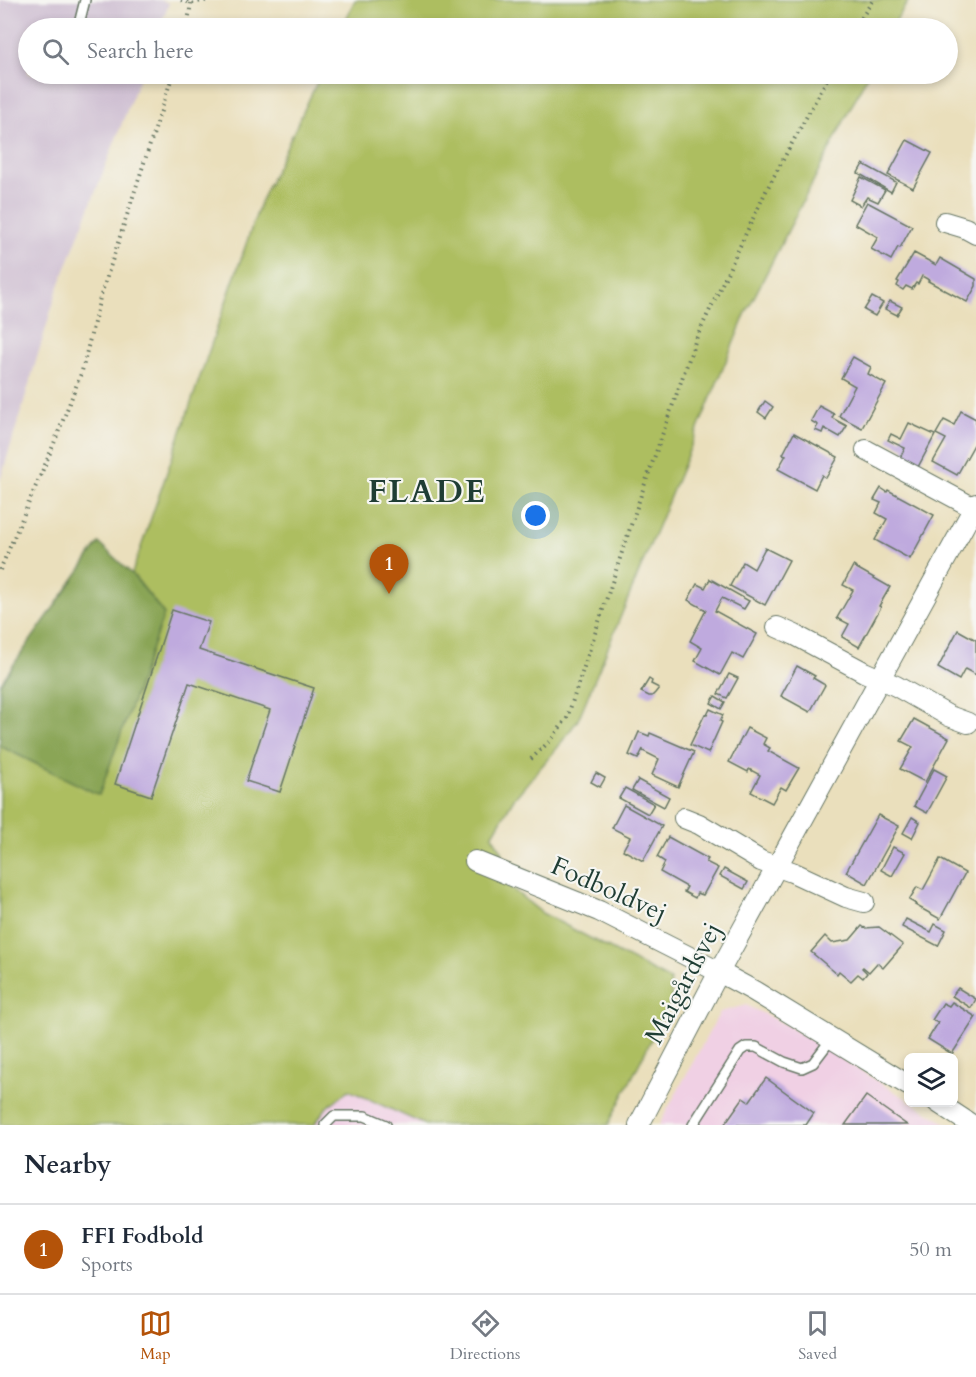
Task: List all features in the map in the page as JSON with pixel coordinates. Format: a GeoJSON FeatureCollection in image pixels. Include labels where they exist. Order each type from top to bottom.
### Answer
{"type":"FeatureCollection","features":[{"type":"Feature","properties":{"kind":"street"},"geometry":{"type":"LineString","coordinates":[[945,222],[976,234]]}},
{"type":"Feature","properties":{"kind":"street","name":"Maigårdsvej"},"geometry":{"type":"LineString","coordinates":[[639,1125],[719,972],[975,506],[866,450]]}},
{"type":"Feature","properties":{"kind":"street"},"geometry":{"type":"LineString","coordinates":[[777,627],[896,686],[949,716],[968,723]]}},
{"type":"Feature","properties":{"kind":"street"},"geometry":{"type":"LineString","coordinates":[[684,818],[699,824],[761,861],[846,897],[864,902]]}},
{"type":"Feature","properties":{"kind":"street","name":"Fodboldvej"},"geometry":{"type":"LineString","coordinates":[[475,861],[598,911],[719,972],[904,1082]]}},
{"type":"Feature","properties":{"kind":"street"},"geometry":{"type":"LineString","coordinates":[[942,1107],[959,1122]]}},
{"type":"Feature","properties":{"kind":"lane"},"geometry":{"type":"LineString","coordinates":[[80,18],[85,0]]}},
{"type":"Feature","properties":{"kind":"lane"},"geometry":{"type":"LineString","coordinates":[[693,1125],[740,1051],[746,1047],[756,1047],[784,1062],[802,1068],[813,1063],[832,1038]]}},
{"type":"Feature","properties":{"kind":"lane"},"geometry":{"type":"LineString","coordinates":[[325,1125],[334,1116],[365,1116],[386,1125]]}},
{"type":"Feature","properties":{"kind":"path"},"geometry":{"type":"LineString","coordinates":[[181,0],[191,3],[210,0]]}},
{"type":"Feature","properties":{"kind":"path"},"geometry":{"type":"LineString","coordinates":[[861,18],[873,0]]}},
{"type":"Feature","properties":{"kind":"path"},"geometry":{"type":"LineString","coordinates":[[189,18],[191,3]]}},
{"type":"Feature","properties":{"kind":"path"},"geometry":{"type":"LineString","coordinates":[[0,570],[82,371],[100,298],[170,84]]}},
{"type":"Feature","properties":{"kind":"path"},"geometry":{"type":"LineString","coordinates":[[531,759],[551,740],[567,717],[696,339],[766,189],[825,84]]}},
{"type":"Feature","properties":{"kind":"shaded area"},"geometry":{"type":"Polygon","coordinates":[[[0,0],[160,0],[169,3],[163,18],[18,18],[18,84],[137,84],[57,291],[0,481],[0,0]]]}},
{"type":"Feature","properties":{"kind":"shaded area"},"geometry":{"type":"Polygon","coordinates":[[[746,1005],[790,1027],[904,1098],[904,1107],[920,1107],[949,1125],[659,1125],[720,1012],[746,1005]]]}},
{"type":"Feature","properties":{"kind":"shaded area"},"geometry":{"type":"Polygon","coordinates":[[[349,1090],[425,1125],[314,1125],[327,1107],[349,1090]]]}},
{"type":"Feature","properties":{"kind":"green space"},"geometry":{"type":"Polygon","coordinates":[[[355,0],[909,0],[897,18],[347,18],[355,0]]]}},
{"type":"Feature","properties":{"kind":"green space"},"geometry":{"type":"Polygon","coordinates":[[[316,84],[863,84],[745,315],[578,720],[513,800],[492,836],[502,851],[510,887],[542,913],[670,980],[672,999],[608,1125],[425,1125],[349,1090],[327,1107],[314,1125],[0,1125],[0,746],[99,795],[164,614],[132,573],[261,201],[316,84]]]}},
{"type":"Feature","properties":{"kind":"green space"},"geometry":{"type":"Polygon","coordinates":[[[99,543],[132,574],[164,614],[99,795],[0,746],[0,684],[99,543]]]}},
{"type":"Feature","properties":{"kind":"building"},"geometry":{"type":"Polygon","coordinates":[[[907,140],[932,153],[913,188],[888,175],[907,140]]]}},
{"type":"Feature","properties":{"kind":"building"},"geometry":{"type":"Polygon","coordinates":[[[863,164],[896,182],[891,192],[858,173],[863,164]]]}},
{"type":"Feature","properties":{"kind":"building"},"geometry":{"type":"Polygon","coordinates":[[[861,177],[885,190],[878,202],[867,197],[861,206],[850,200],[861,177]]]}},
{"type":"Feature","properties":{"kind":"building"},"geometry":{"type":"Polygon","coordinates":[[[867,202],[912,226],[891,260],[871,249],[878,237],[855,224],[867,202]]]}},
{"type":"Feature","properties":{"kind":"building"},"geometry":{"type":"Polygon","coordinates":[[[914,253],[936,265],[940,258],[976,279],[976,286],[967,302],[922,276],[912,289],[906,286],[903,290],[897,286],[899,282],[897,281],[914,253]]]}},
{"type":"Feature","properties":{"kind":"building"},"geometry":{"type":"Polygon","coordinates":[[[872,297],[883,303],[875,316],[864,310],[872,297]]]}},
{"type":"Feature","properties":{"kind":"building"},"geometry":{"type":"Polygon","coordinates":[[[890,301],[902,307],[897,315],[885,309],[890,301]]]}},
{"type":"Feature","properties":{"kind":"building"},"geometry":{"type":"Polygon","coordinates":[[[853,357],[871,367],[868,374],[886,384],[862,428],[839,416],[855,386],[841,378],[853,357]]]}},
{"type":"Feature","properties":{"kind":"building"},"geometry":{"type":"Polygon","coordinates":[[[765,401],[773,407],[766,418],[758,412],[765,401]]]}},
{"type":"Feature","properties":{"kind":"building"},"geometry":{"type":"Polygon","coordinates":[[[819,406],[834,414],[832,418],[847,426],[840,437],[824,428],[822,433],[815,430],[818,425],[811,421],[819,406]]]}},
{"type":"Feature","properties":{"kind":"building"},"geometry":{"type":"Polygon","coordinates":[[[961,411],[976,419],[976,441],[957,475],[933,462],[946,439],[936,434],[944,420],[954,425],[961,411]]]}},
{"type":"Feature","properties":{"kind":"building"},"geometry":{"type":"Polygon","coordinates":[[[909,423],[935,435],[918,467],[900,458],[905,448],[888,440],[891,434],[901,439],[909,423]]]}},
{"type":"Feature","properties":{"kind":"building"},"geometry":{"type":"Polygon","coordinates":[[[794,433],[838,457],[826,478],[822,475],[815,489],[778,469],[794,433]]]}},
{"type":"Feature","properties":{"kind":"building"},"geometry":{"type":"Polygon","coordinates":[[[881,488],[934,515],[910,559],[875,540],[887,519],[876,513],[881,503],[874,500],[881,488]]]}},
{"type":"Feature","properties":{"kind":"building"},"geometry":{"type":"Polygon","coordinates":[[[765,548],[789,560],[765,605],[730,586],[743,562],[754,569],[765,548]]]}},
{"type":"Feature","properties":{"kind":"building"},"geometry":{"type":"Polygon","coordinates":[[[853,566],[890,587],[859,647],[842,637],[849,624],[837,618],[853,590],[843,585],[853,566]]]}},
{"type":"Feature","properties":{"kind":"building"},"geometry":{"type":"Polygon","coordinates":[[[710,579],[749,601],[744,609],[722,598],[715,611],[757,634],[743,659],[732,653],[720,675],[695,661],[702,648],[690,641],[706,610],[688,600],[697,584],[705,588],[710,579]]]}},
{"type":"Feature","properties":{"kind":"building"},"geometry":{"type":"Polygon","coordinates":[[[172,610],[209,622],[199,650],[314,688],[280,792],[246,781],[270,710],[189,683],[151,796],[115,784],[172,610]]]}},
{"type":"Feature","properties":{"kind":"building"},"geometry":{"type":"Polygon","coordinates":[[[958,630],[976,640],[976,675],[965,669],[959,680],[938,668],[958,630]]]}},
{"type":"Feature","properties":{"kind":"building"},"geometry":{"type":"Polygon","coordinates":[[[797,666],[815,676],[813,678],[825,685],[810,712],[781,696],[797,666]]]}},
{"type":"Feature","properties":{"kind":"building"},"geometry":{"type":"Polygon","coordinates":[[[729,674],[738,678],[727,698],[718,694],[729,674]]]}},
{"type":"Feature","properties":{"kind":"building"},"geometry":{"type":"Polygon","coordinates":[[[649,679],[652,681],[651,684],[659,688],[652,696],[641,692],[649,679]]]}},
{"type":"Feature","properties":{"kind":"building"},"geometry":{"type":"Polygon","coordinates":[[[715,696],[725,702],[721,709],[711,703],[715,696]]]}},
{"type":"Feature","properties":{"kind":"building"},"geometry":{"type":"Polygon","coordinates":[[[710,709],[723,715],[708,753],[690,745],[705,714],[707,715],[710,709]]]}},
{"type":"Feature","properties":{"kind":"building"},"geometry":{"type":"Polygon","coordinates":[[[914,719],[949,738],[925,782],[900,769],[913,747],[901,741],[914,719]]]}},
{"type":"Feature","properties":{"kind":"building"},"geometry":{"type":"Polygon","coordinates":[[[747,728],[766,738],[763,744],[770,748],[768,751],[799,768],[786,790],[781,787],[772,803],[751,792],[760,775],[749,769],[748,772],[729,762],[747,728]]]}},
{"type":"Feature","properties":{"kind":"building"},"geometry":{"type":"Polygon","coordinates":[[[639,732],[649,736],[650,733],[694,752],[678,787],[652,775],[659,759],[643,749],[638,759],[629,755],[639,732]]]}},
{"type":"Feature","properties":{"kind":"building"},"geometry":{"type":"Polygon","coordinates":[[[934,769],[947,776],[927,813],[914,806],[934,769]]]}},
{"type":"Feature","properties":{"kind":"building"},"geometry":{"type":"Polygon","coordinates":[[[596,773],[605,778],[600,787],[591,782],[596,773]]]}},
{"type":"Feature","properties":{"kind":"building"},"geometry":{"type":"Polygon","coordinates":[[[638,780],[669,797],[664,807],[632,790],[638,780]]]}},
{"type":"Feature","properties":{"kind":"building"},"geometry":{"type":"Polygon","coordinates":[[[625,788],[654,804],[648,814],[619,798],[625,788]]]}},
{"type":"Feature","properties":{"kind":"building"},"geometry":{"type":"Polygon","coordinates":[[[624,805],[662,826],[643,861],[623,850],[630,837],[612,828],[624,805]]]}},
{"type":"Feature","properties":{"kind":"building"},"geometry":{"type":"Polygon","coordinates":[[[878,815],[899,826],[867,884],[846,872],[878,815]]]}},
{"type":"Feature","properties":{"kind":"building"},"geometry":{"type":"Polygon","coordinates":[[[912,817],[920,822],[912,838],[903,833],[912,817]]]}},
{"type":"Feature","properties":{"kind":"building"},"geometry":{"type":"Polygon","coordinates":[[[668,837],[708,859],[706,862],[718,868],[703,895],[697,893],[695,898],[684,892],[687,887],[660,872],[665,862],[657,857],[668,837]]]}},
{"type":"Feature","properties":{"kind":"building"},"geometry":{"type":"Polygon","coordinates":[[[893,847],[905,853],[892,876],[881,870],[893,847]]]}},
{"type":"Feature","properties":{"kind":"building"},"geometry":{"type":"Polygon","coordinates":[[[940,859],[965,873],[940,919],[909,900],[917,887],[923,890],[940,859]]]}},
{"type":"Feature","properties":{"kind":"building"},"geometry":{"type":"Polygon","coordinates":[[[724,869],[748,882],[744,889],[720,876],[724,869]]]}},
{"type":"Feature","properties":{"kind":"building"},"geometry":{"type":"Polygon","coordinates":[[[906,919],[931,932],[935,924],[946,930],[938,946],[902,927],[906,919]]]}},
{"type":"Feature","properties":{"kind":"building"},"geometry":{"type":"Polygon","coordinates":[[[862,926],[865,928],[879,927],[903,945],[883,968],[877,963],[869,972],[863,967],[867,973],[863,978],[858,974],[851,981],[839,971],[837,974],[811,952],[825,936],[832,943],[850,940],[862,926]]]}},
{"type":"Feature","properties":{"kind":"building"},"geometry":{"type":"Polygon","coordinates":[[[958,988],[976,999],[971,1008],[952,996],[958,988]]]}},
{"type":"Feature","properties":{"kind":"building"},"geometry":{"type":"Polygon","coordinates":[[[952,1002],[976,1017],[953,1053],[928,1039],[938,1023],[932,1020],[943,1003],[949,1006],[952,1002]]]}},
{"type":"Feature","properties":{"kind":"building"},"geometry":{"type":"Polygon","coordinates":[[[766,1078],[814,1113],[806,1125],[724,1125],[743,1098],[749,1102],[766,1078]]]}},
{"type":"Feature","properties":{"kind":"building"},"geometry":{"type":"Polygon","coordinates":[[[866,1096],[907,1125],[845,1125],[866,1096]]]}},
{"type":"Feature","properties":{"kind":"place","name":"FFI Fodbold"},"geometry":{"type":"Point","coordinates":[389,594]}},
{"type":"Feature","properties":{"kind":"district","name":"FLADE"},"geometry":{"type":"Point","coordinates":[427,492]}}]}
